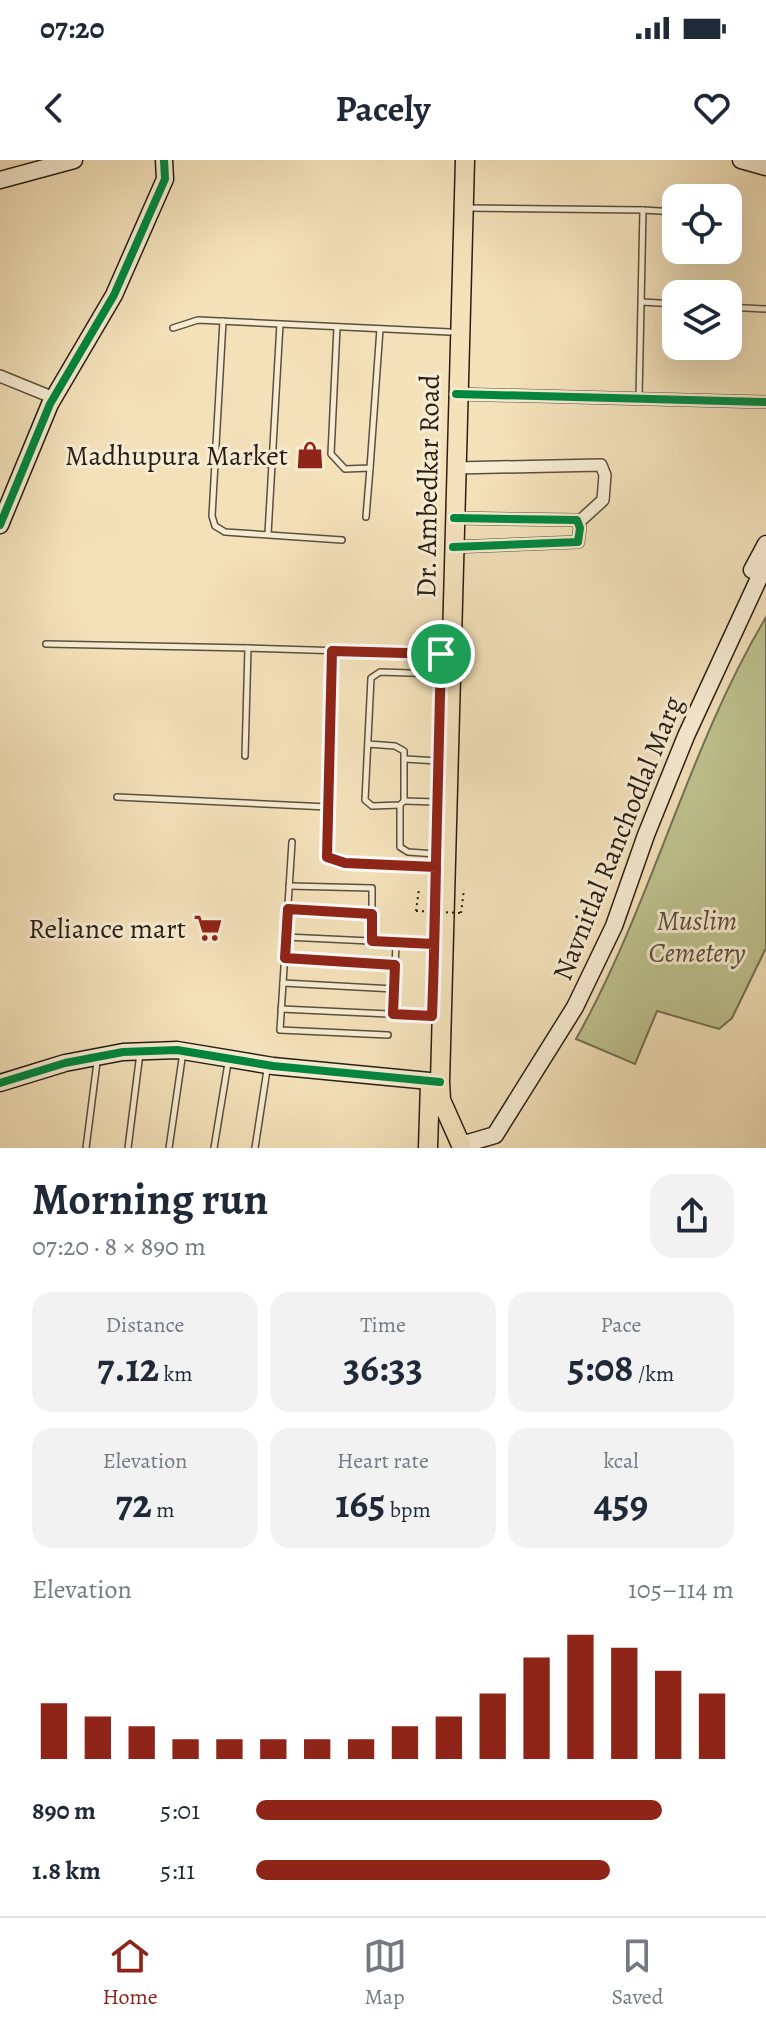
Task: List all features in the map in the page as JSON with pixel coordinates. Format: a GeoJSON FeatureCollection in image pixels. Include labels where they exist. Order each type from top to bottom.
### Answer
{"type":"FeatureCollection","features":[{"type":"Feature","properties":{"kind":"main road"},"geometry":{"type":"LineString","coordinates":[[0,180],[74,160]]}},
{"type":"Feature","properties":{"kind":"main road"},"geometry":{"type":"LineString","coordinates":[[0,525],[54,398],[114,295],[165,179],[164,160]]}},
{"type":"Feature","properties":{"kind":"main road","name":"Dr. Ambedkar Road"},"geometry":{"type":"LineString","coordinates":[[456,160],[432,1016],[435,1082],[462,1146]]}},
{"type":"Feature","properties":{"kind":"main road","name":"Dr. Ambedkar Road"},"geometry":{"type":"LineString","coordinates":[[428,1148],[435,1082],[465,160]]}},
{"type":"Feature","properties":{"kind":"main road"},"geometry":{"type":"LineString","coordinates":[[741,160],[766,167]]}},
{"type":"Feature","properties":{"kind":"main road"},"geometry":{"type":"LineString","coordinates":[[747,607],[747,580],[766,544]]}},
{"type":"Feature","properties":{"kind":"main road"},"geometry":{"type":"LineString","coordinates":[[494,1148],[522,1112],[582,1010],[621,929],[652,837],[764,571]]}},
{"type":"Feature","properties":{"kind":"main road"},"geometry":{"type":"LineString","coordinates":[[747,607],[766,591]]}},
{"type":"Feature","properties":{"kind":"main road","name":"Navnitlal Ranchodlal Marg"},"geometry":{"type":"LineString","coordinates":[[462,1146],[495,1135],[575,1007],[614,926],[646,835],[747,607]]}},
{"type":"Feature","properties":{"kind":"main road"},"geometry":{"type":"LineString","coordinates":[[0,1083],[97,1057],[183,1051],[268,1065],[435,1082]]}},
{"type":"Feature","properties":{"kind":"main road"},"geometry":{"type":"LineString","coordinates":[[434,1148],[450,1141],[462,1146]]}},
{"type":"Feature","properties":{"kind":"street"},"geometry":{"type":"LineString","coordinates":[[0,376],[54,398]]}},
{"type":"Feature","properties":{"kind":"street"},"geometry":{"type":"LineString","coordinates":[[456,394],[766,402]]}},
{"type":"Feature","properties":{"kind":"street"},"geometry":{"type":"LineString","coordinates":[[453,547],[578,542],[580,521],[603,500],[605,475],[601,465],[455,468]]}},
{"type":"Feature","properties":{"kind":"street"},"geometry":{"type":"LineString","coordinates":[[454,518],[580,521]]}},
{"type":"Feature","properties":{"kind":"lane"},"geometry":{"type":"LineString","coordinates":[[463,207],[662,211]]}},
{"type":"Feature","properties":{"kind":"lane"},"geometry":{"type":"LineString","coordinates":[[639,399],[643,210]]}},
{"type":"Feature","properties":{"kind":"lane"},"geometry":{"type":"LineString","coordinates":[[642,302],[662,303]]}},
{"type":"Feature","properties":{"kind":"lane"},"geometry":{"type":"LineString","coordinates":[[742,308],[766,309]]}},
{"type":"Feature","properties":{"kind":"lane"},"geometry":{"type":"LineString","coordinates":[[173,328],[198,320],[450,332]]}},
{"type":"Feature","properties":{"kind":"lane"},"geometry":{"type":"LineString","coordinates":[[223,321],[212,516],[215,526],[225,532],[342,540]]}},
{"type":"Feature","properties":{"kind":"lane"},"geometry":{"type":"LineString","coordinates":[[268,534],[280,324]]}},
{"type":"Feature","properties":{"kind":"lane"},"geometry":{"type":"LineString","coordinates":[[337,327],[331,454],[345,469],[370,468]]}},
{"type":"Feature","properties":{"kind":"lane"},"geometry":{"type":"LineString","coordinates":[[366,517],[380,329]]}},
{"type":"Feature","properties":{"kind":"lane"},"geometry":{"type":"LineString","coordinates":[[216,460],[272,464]]}},
{"type":"Feature","properties":{"kind":"lane"},"geometry":{"type":"LineString","coordinates":[[46,644],[441,654]]}},
{"type":"Feature","properties":{"kind":"lane"},"geometry":{"type":"LineString","coordinates":[[245,756],[248,648]]}},
{"type":"Feature","properties":{"kind":"lane"},"geometry":{"type":"LineString","coordinates":[[332,651],[327,857],[331,861],[436,860]]}},
{"type":"Feature","properties":{"kind":"lane"},"geometry":{"type":"LineString","coordinates":[[437,802],[372,806],[365,800],[373,674],[440,674]]}},
{"type":"Feature","properties":{"kind":"lane"},"geometry":{"type":"LineString","coordinates":[[368,744],[400,747],[405,759],[400,847],[436,860]]}},
{"type":"Feature","properties":{"kind":"lane"},"geometry":{"type":"LineString","coordinates":[[405,759],[438,761]]}},
{"type":"Feature","properties":{"kind":"lane"},"geometry":{"type":"LineString","coordinates":[[117,797],[328,807]]}},
{"type":"Feature","properties":{"kind":"lane"},"geometry":{"type":"LineString","coordinates":[[292,842],[280,1030],[388,1035]]}},
{"type":"Feature","properties":{"kind":"lane"},"geometry":{"type":"LineString","coordinates":[[289,886],[372,888],[372,941]]}},
{"type":"Feature","properties":{"kind":"lane"},"geometry":{"type":"LineString","coordinates":[[288,909],[372,914]]}},
{"type":"Feature","properties":{"kind":"lane"},"geometry":{"type":"LineString","coordinates":[[286,937],[434,944]]}},
{"type":"Feature","properties":{"kind":"lane"},"geometry":{"type":"LineString","coordinates":[[393,1014],[396,944]]}},
{"type":"Feature","properties":{"kind":"lane"},"geometry":{"type":"LineString","coordinates":[[285,958],[395,965]]}},
{"type":"Feature","properties":{"kind":"lane"},"geometry":{"type":"LineString","coordinates":[[283,983],[394,989]]}},
{"type":"Feature","properties":{"kind":"lane"},"geometry":{"type":"LineString","coordinates":[[281,1009],[432,1016]]}},
{"type":"Feature","properties":{"kind":"lane"},"geometry":{"type":"LineString","coordinates":[[169,1148],[183,1051]]}},
{"type":"Feature","properties":{"kind":"lane"},"geometry":{"type":"LineString","coordinates":[[128,1148],[140,1052]]}},
{"type":"Feature","properties":{"kind":"lane"},"geometry":{"type":"LineString","coordinates":[[86,1148],[97,1057]]}},
{"type":"Feature","properties":{"kind":"lane"},"geometry":{"type":"LineString","coordinates":[[214,1148],[228,1058]]}},
{"type":"Feature","properties":{"kind":"lane"},"geometry":{"type":"LineString","coordinates":[[255,1148],[268,1065]]}},
{"type":"Feature","properties":{"kind":"path"},"geometry":{"type":"LineString","coordinates":[[419,889],[416,911],[461,913],[464,889]]}},
{"type":"Feature","properties":{"kind":"green space","name":"Muslim Cemetery"},"geometry":{"type":"Polygon","coordinates":[[[766,617],[766,948],[732,1018],[719,1029],[657,1011],[635,1064],[576,1039],[627,935],[714,720],[766,617]]]}},
{"type":"Feature","properties":{"kind":"cycle path"},"geometry":{"type":"LineString","coordinates":[[0,525],[50,404],[114,295],[165,179],[164,160]]}},
{"type":"Feature","properties":{"kind":"cycle path"},"geometry":{"type":"LineString","coordinates":[[456,394],[766,402]]}},
{"type":"Feature","properties":{"kind":"cycle path"},"geometry":{"type":"LineString","coordinates":[[453,547],[578,542],[580,528],[577,520],[454,518]]}},
{"type":"Feature","properties":{"kind":"cycle path"},"geometry":{"type":"LineString","coordinates":[[0,1083],[65,1063],[123,1052],[177,1050],[273,1066],[440,1082]]}},
{"type":"Feature","properties":{"kind":"place","name":"Madhupura Market"},"geometry":{"type":"Point","coordinates":[310,455]}},
{"type":"Feature","properties":{"kind":"place","name":"Reliance mart"},"geometry":{"type":"Point","coordinates":[208,928]}},
{"type":"Feature","properties":{"kind":"route"},"geometry":{"type":"LineString","coordinates":[[441,654],[332,651],[327,857],[331,861],[345,863],[436,867],[434,944],[432,1016],[393,1014],[395,965],[285,958],[288,909],[372,914],[372,941],[434,944],[441,654]]}}]}
